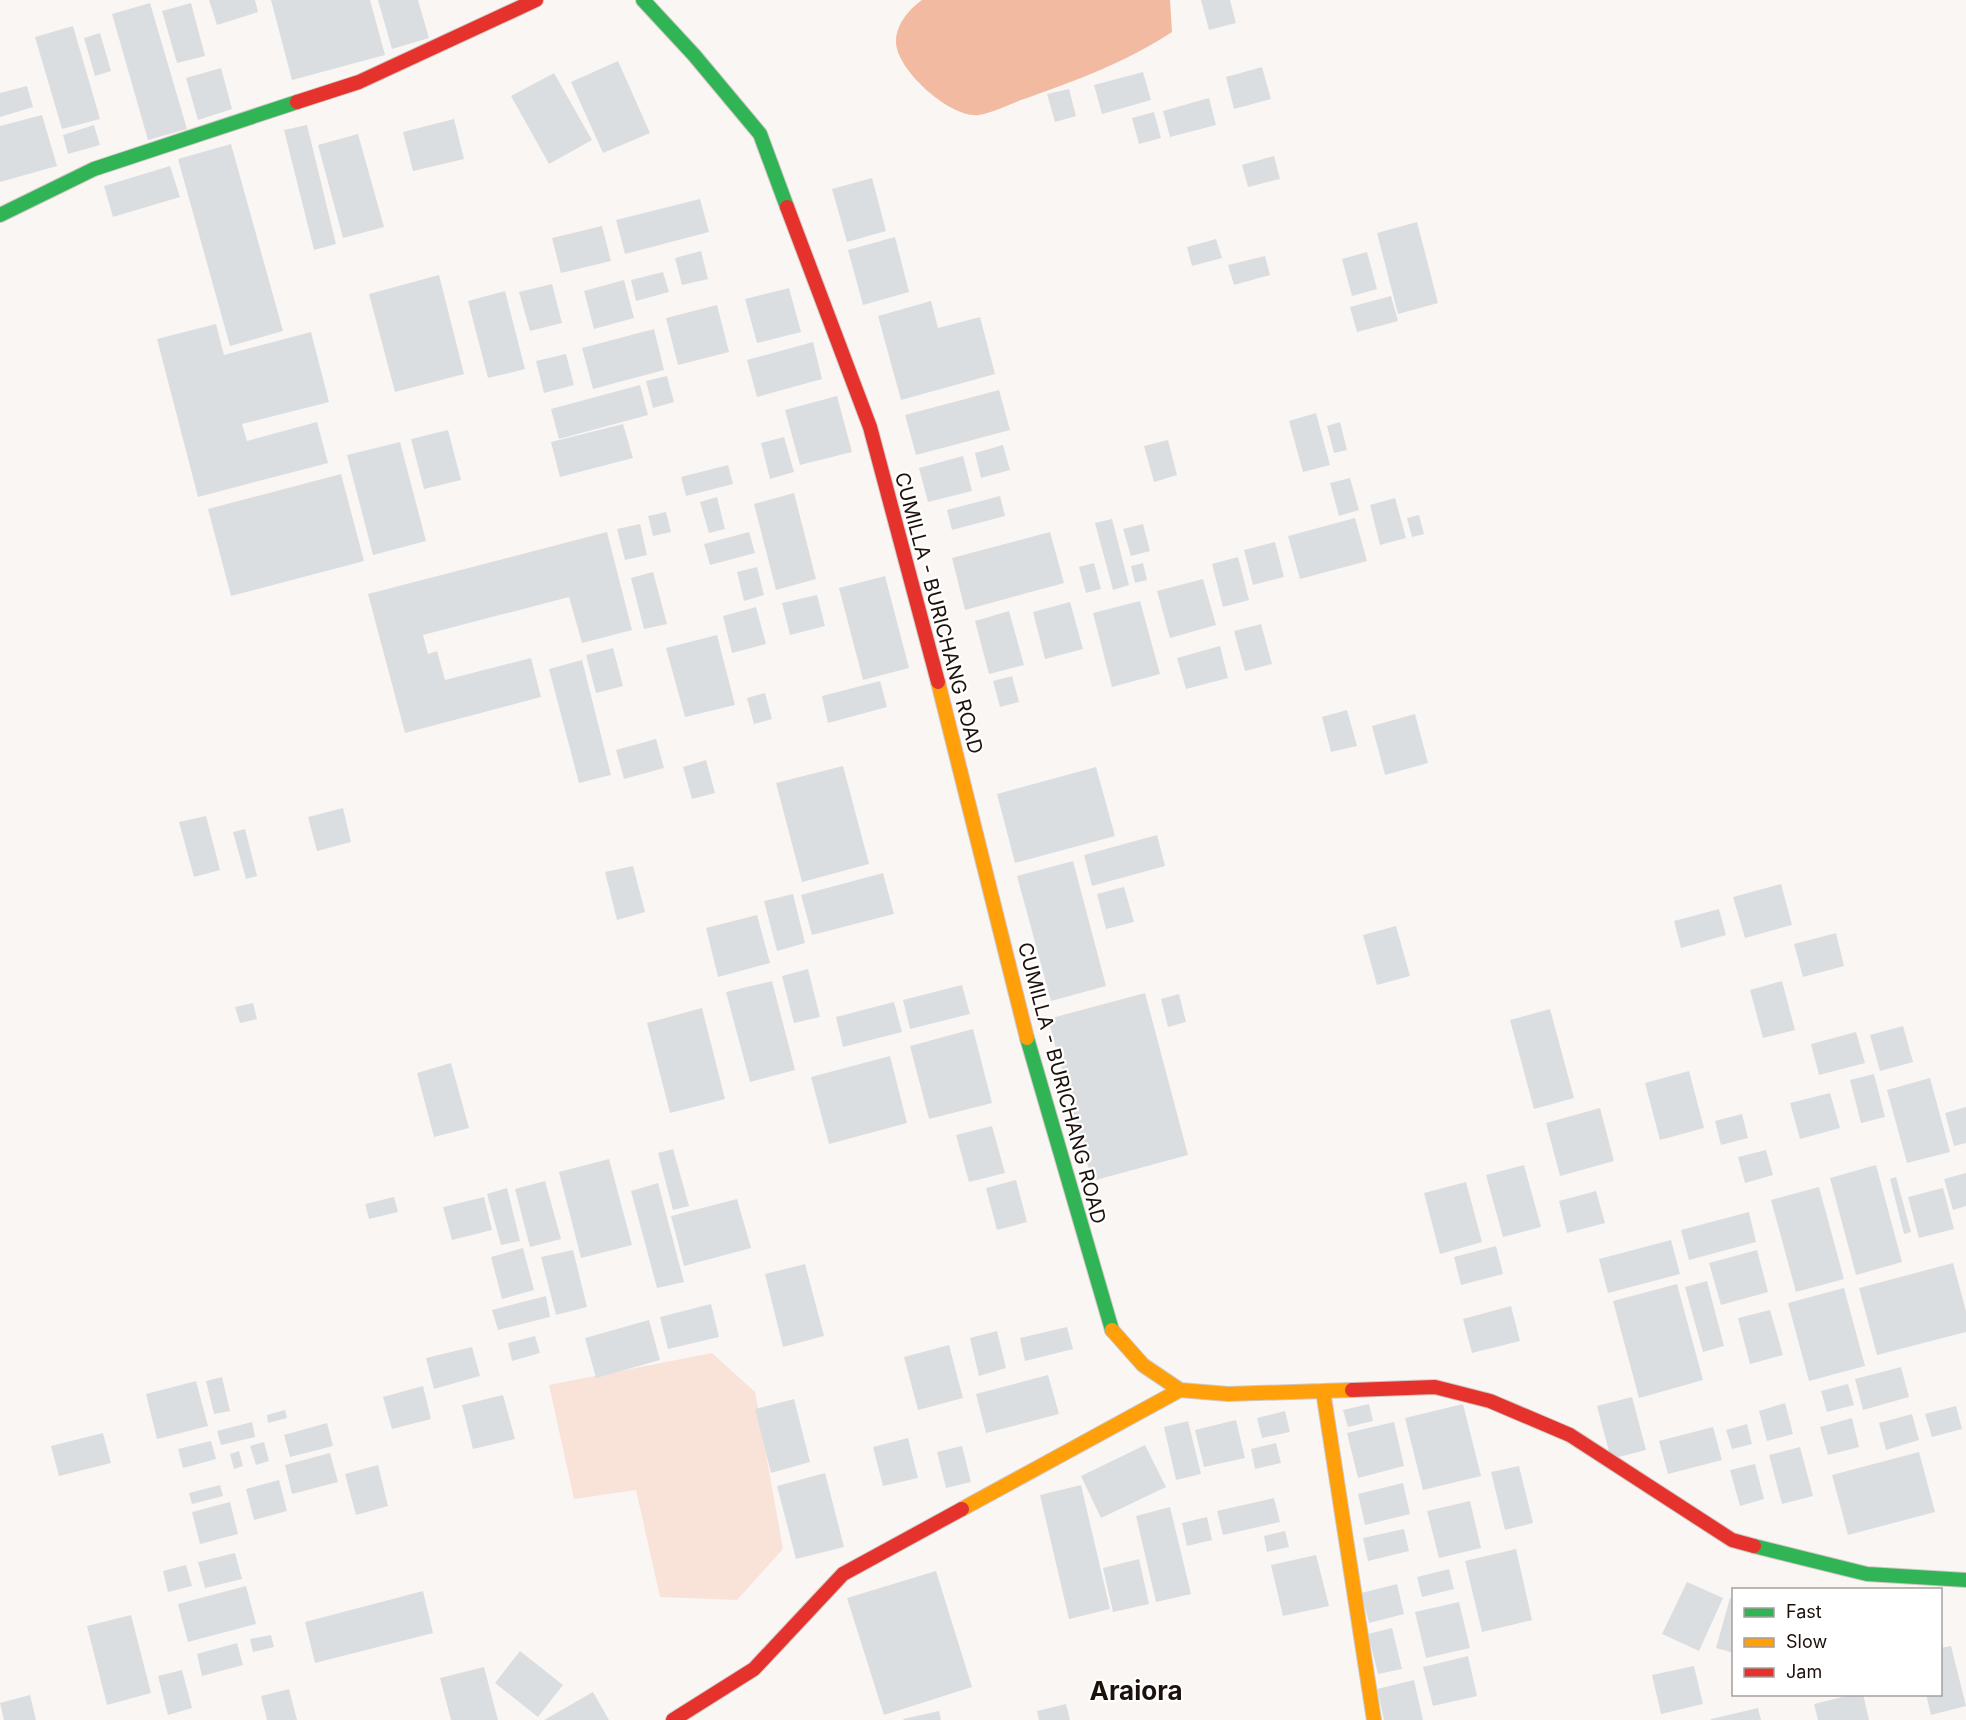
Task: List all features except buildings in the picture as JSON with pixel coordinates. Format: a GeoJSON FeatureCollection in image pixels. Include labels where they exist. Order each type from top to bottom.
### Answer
{"type":"FeatureCollection","features":[{"type":"Feature","properties":{"kind":"main road"},"geometry":{"type":"LineString","coordinates":[[0,215],[94,169],[359,82],[536,0]]}},
{"type":"Feature","properties":{"kind":"main road","name":"CUMILLA - BURICHANG ROAD"},"geometry":{"type":"LineString","coordinates":[[643,0],[694,55],[760,134],[870,427],[938,682],[1032,1058],[1109,1327],[1143,1365],[1180,1390],[1228,1394],[1435,1387],[1490,1401],[1570,1436],[1732,1540],[1867,1574],[1966,1580]]}},
{"type":"Feature","properties":{"kind":"main road"},"geometry":{"type":"LineString","coordinates":[[673,1720],[754,1669],[843,1574],[1180,1390]]}},
{"type":"Feature","properties":{"kind":"main road"},"geometry":{"type":"LineString","coordinates":[[1323,1391],[1374,1720]]}},
{"type":"Feature","properties":{"kind":"shaded area"},"geometry":{"type":"Polygon","coordinates":[[[922,0],[1170,0],[1172,32],[1137,53],[1084,77],[991,112],[979,115],[967,114],[940,101],[927,90],[914,78],[898,52],[896,41],[898,29],[912,8],[922,0]]]}},
{"type":"Feature","properties":{"kind":"shaded area"},"geometry":{"type":"Polygon","coordinates":[[[712,1353],[755,1392],[783,1549],[737,1600],[660,1597],[636,1490],[574,1499],[549,1385],[712,1353]]]}},
{"type":"Feature","properties":{"kind":"traffic: fast"},"geometry":{"type":"LineString","coordinates":[[643,0],[694,55],[760,134],[787,207]]}},
{"type":"Feature","properties":{"kind":"traffic: fast"},"geometry":{"type":"LineString","coordinates":[[0,215],[94,169],[297,102]]}},
{"type":"Feature","properties":{"kind":"traffic: fast"},"geometry":{"type":"LineString","coordinates":[[1027,1038],[1112,1330]]}},
{"type":"Feature","properties":{"kind":"traffic: fast"},"geometry":{"type":"LineString","coordinates":[[1754,1546],[1867,1574],[1966,1580]]}},
{"type":"Feature","properties":{"kind":"traffic: slow"},"geometry":{"type":"LineString","coordinates":[[938,682],[1027,1038]]}},
{"type":"Feature","properties":{"kind":"traffic: slow"},"geometry":{"type":"LineString","coordinates":[[1112,1330],[1143,1365],[1180,1390],[1228,1394],[1352,1390]]}},
{"type":"Feature","properties":{"kind":"traffic: slow"},"geometry":{"type":"LineString","coordinates":[[962,1509],[1180,1390]]}},
{"type":"Feature","properties":{"kind":"traffic: slow"},"geometry":{"type":"LineString","coordinates":[[1323,1391],[1374,1720]]}},
{"type":"Feature","properties":{"kind":"traffic: jam"},"geometry":{"type":"LineString","coordinates":[[297,102],[359,82],[536,0]]}},
{"type":"Feature","properties":{"kind":"traffic: jam"},"geometry":{"type":"LineString","coordinates":[[787,207],[870,427],[938,682]]}},
{"type":"Feature","properties":{"kind":"traffic: jam"},"geometry":{"type":"LineString","coordinates":[[1352,1390],[1435,1387],[1490,1401],[1570,1435],[1732,1540],[1754,1546]]}},
{"type":"Feature","properties":{"kind":"traffic: jam"},"geometry":{"type":"LineString","coordinates":[[673,1720],[754,1669],[843,1574],[962,1509]]}},
{"type":"Feature","properties":{"kind":"district","name":"Araiora"},"geometry":{"type":"Point","coordinates":[1136,1690]}}]}
